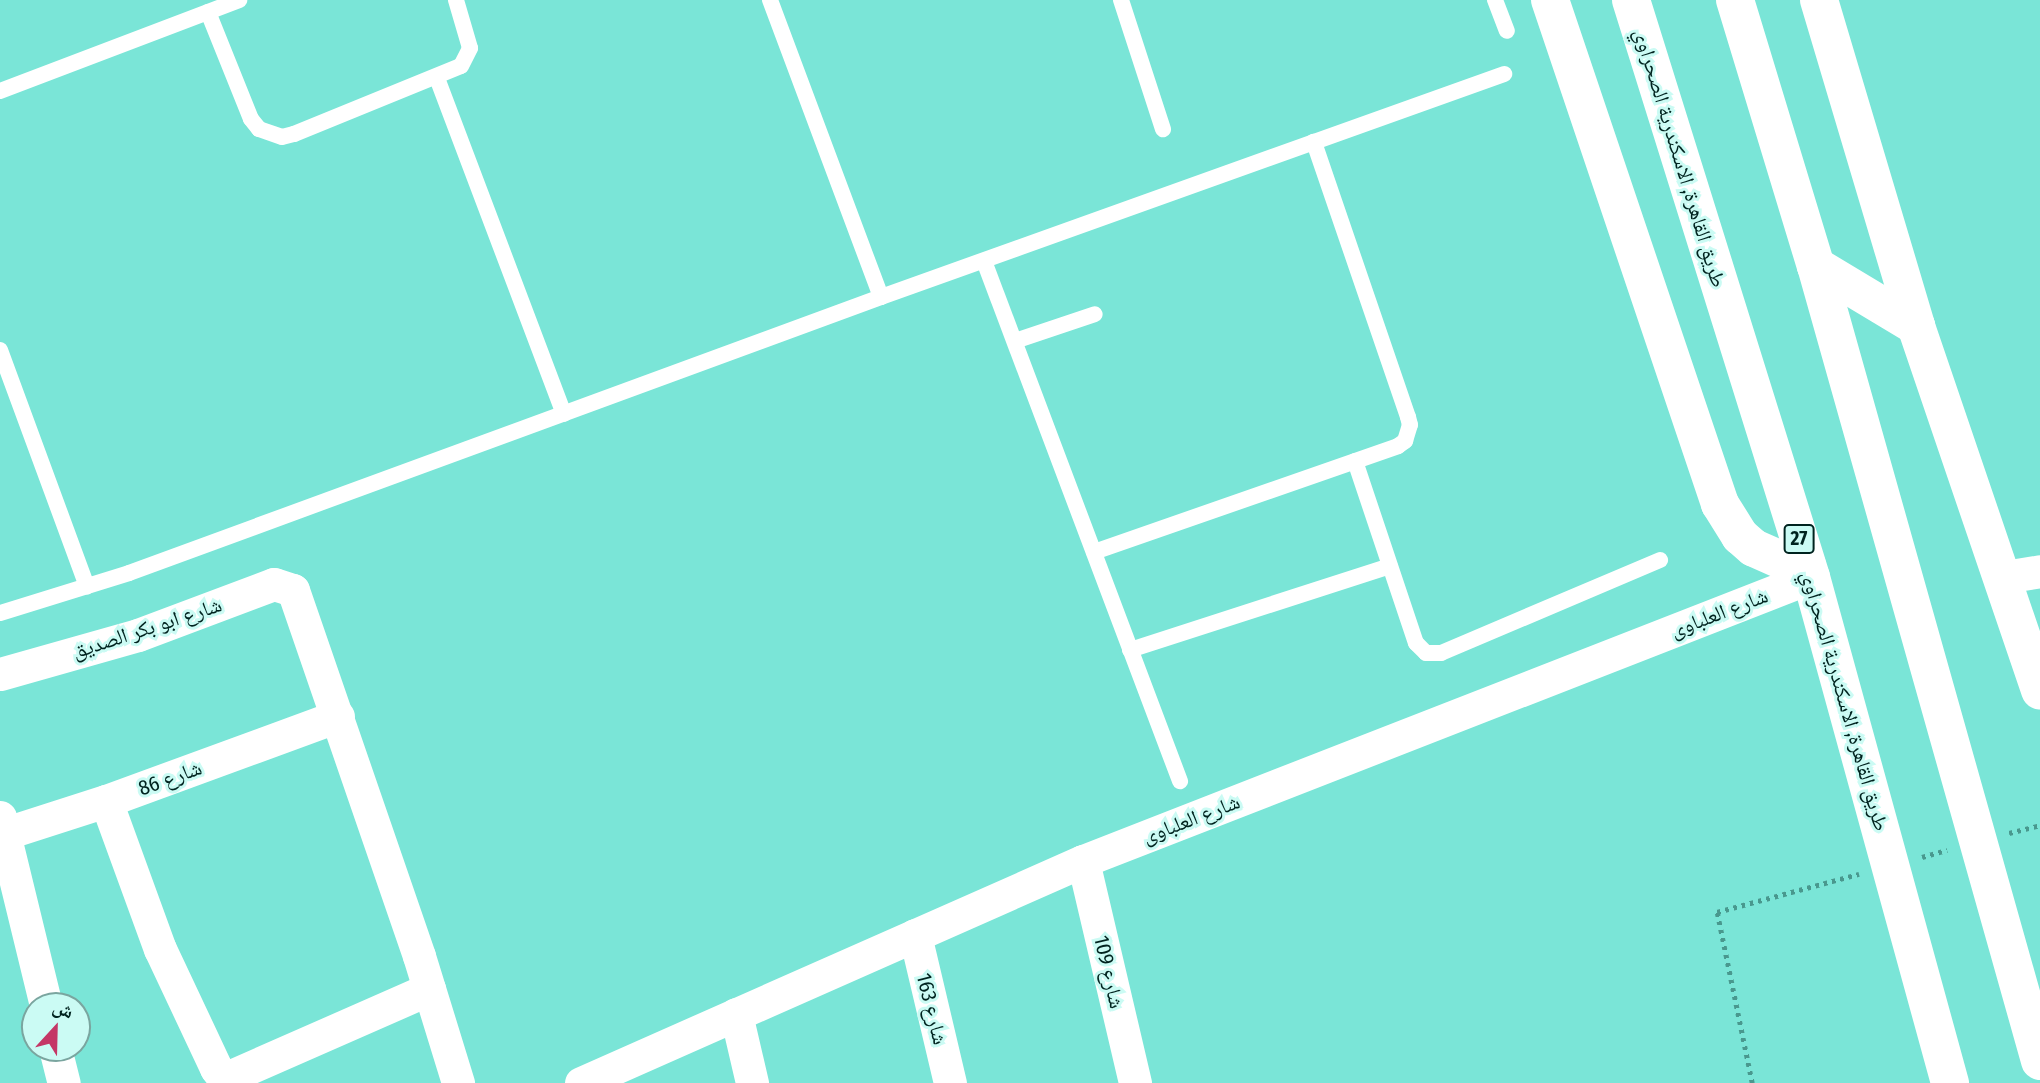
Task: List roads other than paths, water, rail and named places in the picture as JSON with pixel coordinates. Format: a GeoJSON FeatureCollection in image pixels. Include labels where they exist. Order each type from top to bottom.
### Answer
{"type":"FeatureCollection","features":[{"type":"Feature","properties":{"kind":"main road"},"geometry":{"type":"LineString","coordinates":[[1550,0],[1720,504],[1740,536],[1754,548],[1809,571]]}},
{"type":"Feature","properties":{"kind":"main road","name":"طريق القاهرة, الاسكندرية الصحراوي"},"geometry":{"type":"LineString","coordinates":[[1631,0],[1809,571],[1950,1083]]}},
{"type":"Feature","properties":{"kind":"main road"},"geometry":{"type":"LineString","coordinates":[[1735,0],[2025,962],[2040,1061]]}},
{"type":"Feature","properties":{"kind":"main road"},"geometry":{"type":"LineString","coordinates":[[1819,0],[1916,326],[2022,574],[2040,690]]}},
{"type":"Feature","properties":{"kind":"main road"},"geometry":{"type":"LineString","coordinates":[[1816,266],[1916,326]]}},
{"type":"Feature","properties":{"kind":"street","name":"شارع العلباوى"},"geometry":{"type":"LineString","coordinates":[[581,1083],[1083,861],[1809,571]]}},
{"type":"Feature","properties":{"kind":"street","name":"شارع ابو بكر الصديق"},"geometry":{"type":"LineString","coordinates":[[0,674],[138,635],[274,584],[293,590],[338,716]]}},
{"type":"Feature","properties":{"kind":"street","name":"شارع 86"},"geometry":{"type":"LineString","coordinates":[[2,828],[106,801],[338,716]]}},
{"type":"Feature","properties":{"kind":"street"},"geometry":{"type":"LineString","coordinates":[[338,716],[458,1083]]}},
{"type":"Feature","properties":{"kind":"street"},"geometry":{"type":"LineString","coordinates":[[106,801],[160,949],[228,1081],[429,989]]}},
{"type":"Feature","properties":{"kind":"street"},"geometry":{"type":"LineString","coordinates":[[2,828],[14,937],[40,992]]}},
{"type":"Feature","properties":{"kind":"street","name":"شارع 109"},"geometry":{"type":"LineString","coordinates":[[1083,861],[1135,1083]]}},
{"type":"Feature","properties":{"kind":"street","name":"شارع 163"},"geometry":{"type":"LineString","coordinates":[[915,934],[950,1083]]}},
{"type":"Feature","properties":{"kind":"street"},"geometry":{"type":"LineString","coordinates":[[736,1014],[752,1083]]}},
{"type":"Feature","properties":{"kind":"street"},"geometry":{"type":"LineString","coordinates":[[59,1062],[64,1083]]}},
{"type":"Feature","properties":{"kind":"lane"},"geometry":{"type":"LineString","coordinates":[[0,91],[239,0]]}},
{"type":"Feature","properties":{"kind":"lane"},"geometry":{"type":"LineString","coordinates":[[208,12],[251,119],[270,135],[295,135],[461,66],[470,48],[456,0]]}},
{"type":"Feature","properties":{"kind":"lane"},"geometry":{"type":"LineString","coordinates":[[770,0],[881,297]]}},
{"type":"Feature","properties":{"kind":"lane"},"geometry":{"type":"LineString","coordinates":[[1121,0],[1163,129]]}},
{"type":"Feature","properties":{"kind":"lane"},"geometry":{"type":"LineString","coordinates":[[1495,0],[1507,32]]}},
{"type":"Feature","properties":{"kind":"lane"},"geometry":{"type":"LineString","coordinates":[[0,613],[87,587],[881,297],[1504,74]]}},
{"type":"Feature","properties":{"kind":"lane"},"geometry":{"type":"LineString","coordinates":[[437,78],[564,414]]}},
{"type":"Feature","properties":{"kind":"lane"},"geometry":{"type":"LineString","coordinates":[[1094,552],[1398,446],[1405,441],[1410,425],[1314,142]]}},
{"type":"Feature","properties":{"kind":"lane"},"geometry":{"type":"LineString","coordinates":[[984,261],[1180,781]]}},
{"type":"Feature","properties":{"kind":"lane"},"geometry":{"type":"LineString","coordinates":[[1015,341],[1095,314]]}},
{"type":"Feature","properties":{"kind":"lane"},"geometry":{"type":"LineString","coordinates":[[0,350],[87,587]]}},
{"type":"Feature","properties":{"kind":"lane"},"geometry":{"type":"LineString","coordinates":[[1355,461],[1416,643],[1426,653],[1434,654],[1660,561]]}},
{"type":"Feature","properties":{"kind":"lane"},"geometry":{"type":"LineString","coordinates":[[1130,650],[1390,566]]}}]}
